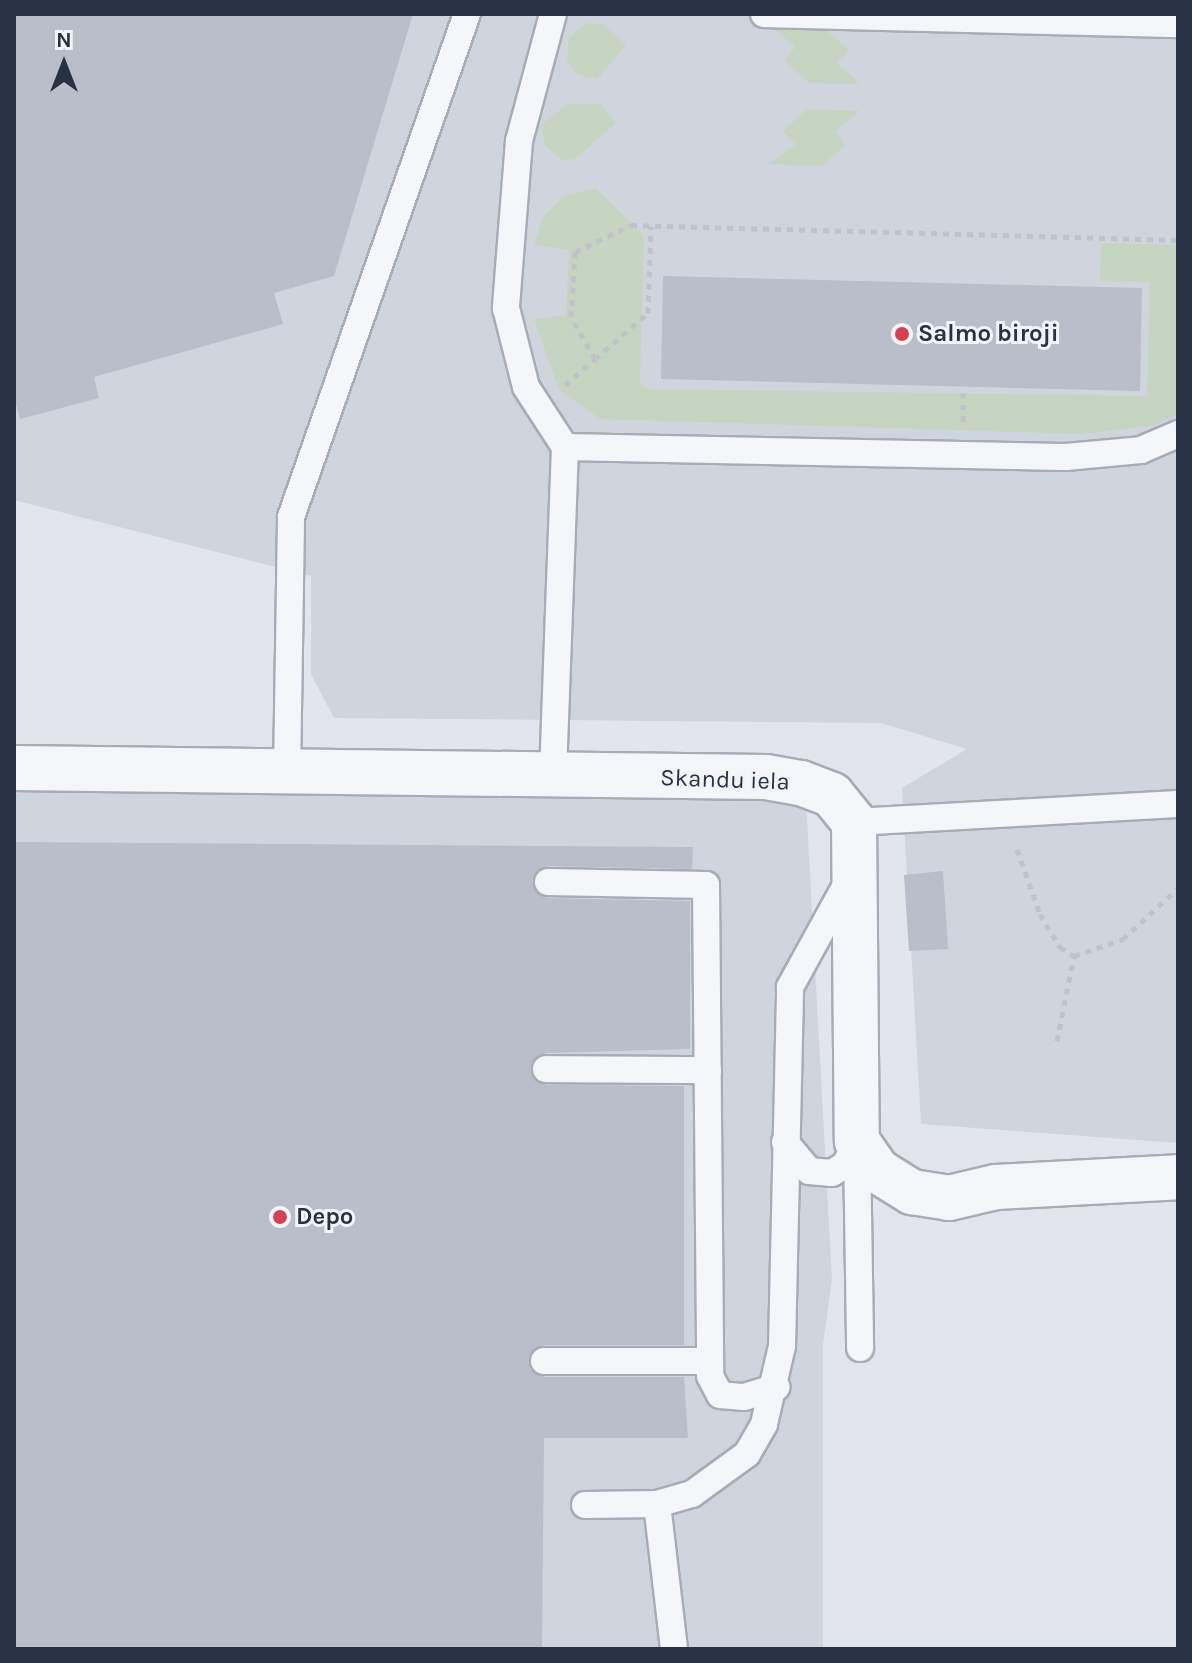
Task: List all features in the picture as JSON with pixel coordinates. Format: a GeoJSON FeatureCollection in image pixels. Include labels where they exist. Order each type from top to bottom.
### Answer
{"type":"FeatureCollection","features":[{"type":"Feature","properties":{"kind":"street","name":"Skandu iela"},"geometry":{"type":"LineString","coordinates":[[14,768],[287,775],[766,777],[832,795],[855,842]]}},
{"type":"Feature","properties":{"kind":"street"},"geometry":{"type":"LineString","coordinates":[[855,842],[857,1141],[878,1171],[912,1192],[949,1198],[996,1187],[1178,1177]]}},
{"type":"Feature","properties":{"kind":"lane"},"geometry":{"type":"LineString","coordinates":[[287,775],[291,517],[467,14]]}},
{"type":"Feature","properties":{"kind":"lane"},"geometry":{"type":"LineString","coordinates":[[553,14],[529,90],[507,257],[506,308],[537,408],[565,447],[553,776]]}},
{"type":"Feature","properties":{"kind":"lane"},"geometry":{"type":"LineString","coordinates":[[764,14],[1178,24]]}},
{"type":"Feature","properties":{"kind":"lane"},"geometry":{"type":"LineString","coordinates":[[565,447],[1066,457],[1141,450],[1178,434]]}},
{"type":"Feature","properties":{"kind":"lane"},"geometry":{"type":"LineString","coordinates":[[585,1505],[657,1504],[692,1494],[747,1454],[776,1387],[790,987],[800,959],[828,926],[855,842],[1005,814],[1178,804]]}},
{"type":"Feature","properties":{"kind":"lane"},"geometry":{"type":"LineString","coordinates":[[548,882],[706,885],[710,1361],[720,1395],[744,1397],[776,1387]]}},
{"type":"Feature","properties":{"kind":"lane"},"geometry":{"type":"LineString","coordinates":[[546,1069],[708,1070]]}},
{"type":"Feature","properties":{"kind":"lane"},"geometry":{"type":"LineString","coordinates":[[785,1142],[793,1160],[809,1171],[832,1173],[845,1165],[857,1141]]}},
{"type":"Feature","properties":{"kind":"lane"},"geometry":{"type":"LineString","coordinates":[[857,1141],[860,1348]]}},
{"type":"Feature","properties":{"kind":"lane"},"geometry":{"type":"LineString","coordinates":[[544,1361],[710,1361]]}},
{"type":"Feature","properties":{"kind":"lane"},"geometry":{"type":"LineString","coordinates":[[657,1504],[674,1649]]}},
{"type":"Feature","properties":{"kind":"path"},"geometry":{"type":"LineString","coordinates":[[595,359],[571,317],[575,252],[631,225],[1178,240]]}},
{"type":"Feature","properties":{"kind":"path"},"geometry":{"type":"LineString","coordinates":[[537,408],[648,313],[651,226]]}},
{"type":"Feature","properties":{"kind":"path"},"geometry":{"type":"LineString","coordinates":[[1005,814],[1040,914],[1060,947],[1074,956]]}},
{"type":"Feature","properties":{"kind":"path"},"geometry":{"type":"LineString","coordinates":[[1074,956],[1123,939],[1178,888]]}},
{"type":"Feature","properties":{"kind":"path"},"geometry":{"type":"LineString","coordinates":[[1057,1041],[1074,956]]}},
{"type":"Feature","properties":{"kind":"shaded area"},"geometry":{"type":"Polygon","coordinates":[[[14,14],[1178,14],[1178,1143],[921,1124],[902,788],[967,749],[881,723],[334,718],[311,674],[311,576],[14,500],[14,14]]]}},
{"type":"Feature","properties":{"kind":"shaded area","name":"Depo"},"geometry":{"type":"Polygon","coordinates":[[[14,787],[806,800],[832,1280],[823,1345],[823,1649],[14,1649],[14,787]]]}},
{"type":"Feature","properties":{"kind":"green space"},"geometry":{"type":"Polygon","coordinates":[[[587,23],[603,24],[626,45],[597,79],[577,74],[567,60],[569,37],[587,23]]]}},
{"type":"Feature","properties":{"kind":"green space"},"geometry":{"type":"Polygon","coordinates":[[[771,26],[823,27],[849,50],[837,63],[860,84],[809,83],[785,61],[795,47],[771,26]]]}},
{"type":"Feature","properties":{"kind":"green space"},"geometry":{"type":"Polygon","coordinates":[[[567,104],[601,104],[616,123],[575,159],[562,160],[545,145],[541,125],[567,104]]]}},
{"type":"Feature","properties":{"kind":"green space"},"geometry":{"type":"Polygon","coordinates":[[[808,109],[860,111],[835,131],[846,145],[822,166],[768,164],[796,144],[782,131],[808,109]]]}},
{"type":"Feature","properties":{"kind":"green space"},"geometry":{"type":"Polygon","coordinates":[[[596,188],[644,236],[640,383],[648,389],[1147,396],[1150,282],[1100,281],[1101,243],[1178,245],[1178,414],[1155,425],[1083,434],[600,419],[559,390],[534,319],[566,315],[569,250],[534,245],[543,217],[562,197],[596,188]]]}},
{"type":"Feature","properties":{"kind":"building"},"geometry":{"type":"Polygon","coordinates":[[[14,14],[413,14],[334,276],[274,293],[283,324],[94,377],[99,398],[20,419],[14,397],[14,14]]]}},
{"type":"Feature","properties":{"kind":"building","name":"Salmo biroji"},"geometry":{"type":"Polygon","coordinates":[[[663,276],[1142,288],[1140,391],[661,379],[663,276]]]}},
{"type":"Feature","properties":{"kind":"building","name":"Depo"},"geometry":{"type":"Polygon","coordinates":[[[14,842],[693,847],[692,869],[548,866],[532,881],[548,898],[690,901],[690,1049],[546,1053],[530,1068],[546,1085],[684,1086],[684,1345],[544,1345],[528,1362],[544,1377],[684,1377],[688,1438],[544,1438],[542,1649],[14,1649],[14,842]]]}},
{"type":"Feature","properties":{"kind":"building"},"geometry":{"type":"Polygon","coordinates":[[[943,871],[948,949],[909,951],[904,875],[943,871]]]}},
{"type":"Feature","properties":{"kind":"place","name":"Salmo biroji"},"geometry":{"type":"Point","coordinates":[902,334]}},
{"type":"Feature","properties":{"kind":"place","name":"Depo"},"geometry":{"type":"Point","coordinates":[280,1217]}}]}
